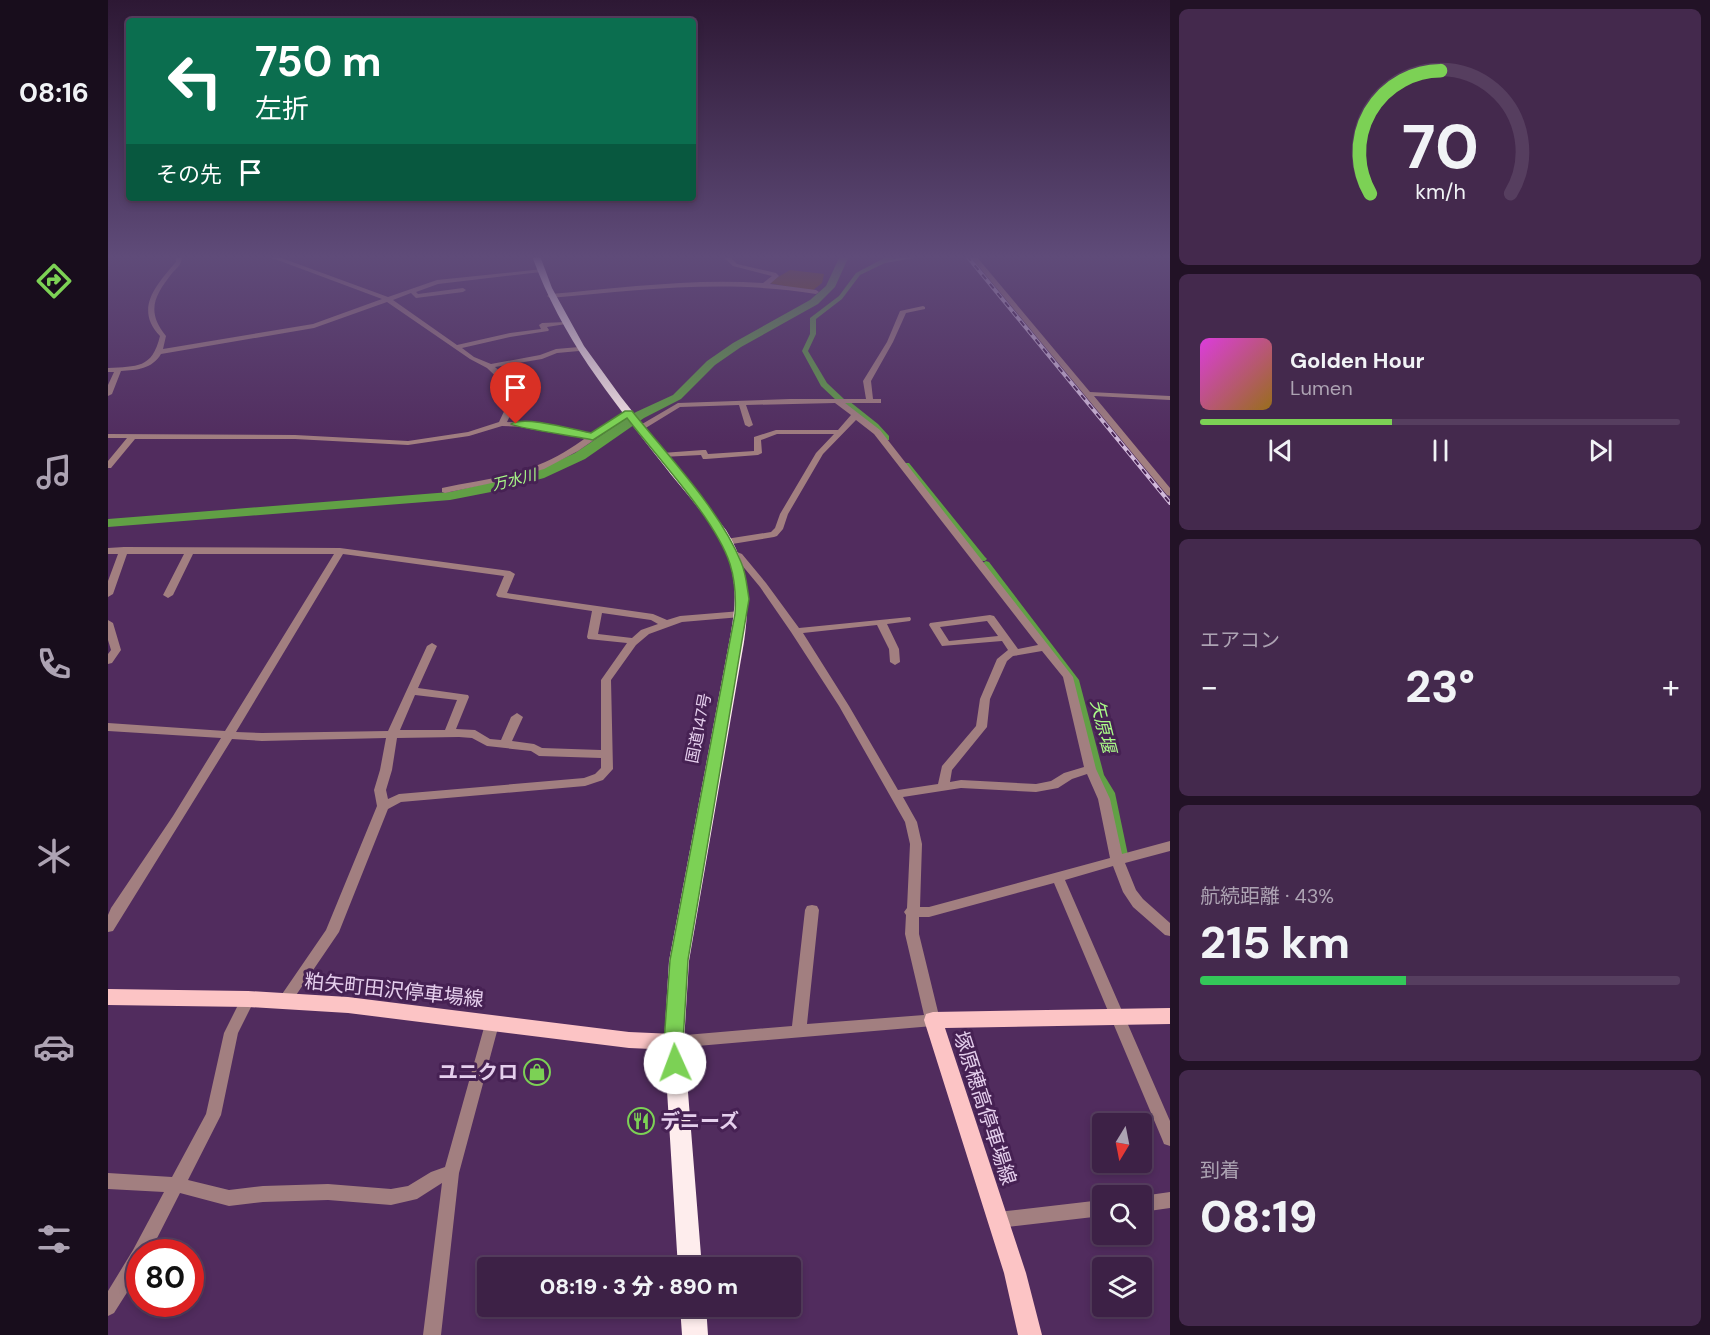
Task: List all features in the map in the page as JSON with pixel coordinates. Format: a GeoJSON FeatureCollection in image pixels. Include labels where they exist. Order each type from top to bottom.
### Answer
{"type":"FeatureCollection","features":[{"type":"Feature","properties":{"kind":"highway","name":"国道147号"},"geometry":{"type":"LineString","coordinates":[[562,318],[604,385],[640,426],[729,547],[741,581],[741,614],[679,960],[674,1042],[689,1257]]}},
{"type":"Feature","properties":{"kind":"highway"},"geometry":{"type":"LineString","coordinates":[[694,1317],[695,1335]]}},
{"type":"Feature","properties":{"kind":"main road","name":"粕矢町田沢停車場線"},"geometry":{"type":"LineString","coordinates":[[108,997],[285,1000],[348,1005],[629,1040],[674,1042]]}},
{"type":"Feature","properties":{"kind":"main road","name":"塚原穂高停車場線"},"geometry":{"type":"LineString","coordinates":[[1030,1335],[1015,1273],[933,1020],[1170,1016]]}},
{"type":"Feature","properties":{"kind":"street"},"geometry":{"type":"LineString","coordinates":[[108,370],[150,364],[160,352],[163,336],[154,329],[152,318]]}},
{"type":"Feature","properties":{"kind":"street"},"geometry":{"type":"LineString","coordinates":[[160,352],[314,326],[335,318]]}},
{"type":"Feature","properties":{"kind":"street"},"geometry":{"type":"LineString","coordinates":[[415,318],[490,366],[508,383],[512,403],[502,424]]}},
{"type":"Feature","properties":{"kind":"street"},"geometry":{"type":"LineString","coordinates":[[640,426],[678,405],[874,401],[867,381],[890,342],[900,318]]}},
{"type":"Feature","properties":{"kind":"street"},"geometry":{"type":"LineString","coordinates":[[1025,318],[1170,493]]}},
{"type":"Feature","properties":{"kind":"street"},"geometry":{"type":"LineString","coordinates":[[457,347],[510,335],[546,330],[542,325],[564,323]]}},
{"type":"Feature","properties":{"kind":"street"},"geometry":{"type":"LineString","coordinates":[[490,366],[542,357],[556,351],[579,349]]}},
{"type":"Feature","properties":{"kind":"street"},"geometry":{"type":"LineString","coordinates":[[108,394],[118,370]]}},
{"type":"Feature","properties":{"kind":"street"},"geometry":{"type":"LineString","coordinates":[[1089,394],[1170,398]]}},
{"type":"Feature","properties":{"kind":"street"},"geometry":{"type":"LineString","coordinates":[[837,401],[877,432],[1068,677],[1090,769],[1104,799],[1117,859],[1134,898],[1170,931]]}},
{"type":"Feature","properties":{"kind":"street"},"geometry":{"type":"LineString","coordinates":[[742,403],[749,426]]}},
{"type":"Feature","properties":{"kind":"street"},"geometry":{"type":"LineString","coordinates":[[445,490],[541,467],[629,414]]}},
{"type":"Feature","properties":{"kind":"street"},"geometry":{"type":"LineString","coordinates":[[729,547],[774,534],[779,529],[784,514],[820,453],[855,414]]}},
{"type":"Feature","properties":{"kind":"street"},"geometry":{"type":"LineString","coordinates":[[108,436],[295,437],[408,443],[469,434],[502,424],[531,425],[593,436]]}},
{"type":"Feature","properties":{"kind":"street"},"geometry":{"type":"LineString","coordinates":[[662,455],[703,452],[706,457],[758,453],[757,439],[776,432],[840,432]]}},
{"type":"Feature","properties":{"kind":"street"},"geometry":{"type":"LineString","coordinates":[[108,466],[133,436]]}},
{"type":"Feature","properties":{"kind":"street"},"geometry":{"type":"LineString","coordinates":[[674,1042],[933,1020],[912,934],[911,912],[916,844],[911,822],[897,794],[796,631],[739,556],[729,547]]}},
{"type":"Feature","properties":{"kind":"street"},"geometry":{"type":"LineString","coordinates":[[108,550],[340,551],[510,574],[501,595],[653,617],[665,623]]}},
{"type":"Feature","properties":{"kind":"street"},"geometry":{"type":"LineString","coordinates":[[108,594],[112,576],[124,550]]}},
{"type":"Feature","properties":{"kind":"street"},"geometry":{"type":"LineString","coordinates":[[168,595],[190,551]]}},
{"type":"Feature","properties":{"kind":"street"},"geometry":{"type":"LineString","coordinates":[[108,927],[112,911],[177,819],[340,551]]}},
{"type":"Feature","properties":{"kind":"street"},"geometry":{"type":"LineString","coordinates":[[741,581],[764,589]]}},
{"type":"Feature","properties":{"kind":"street"},"geometry":{"type":"LineString","coordinates":[[598,608],[592,637],[635,641]]}},
{"type":"Feature","properties":{"kind":"street"},"geometry":{"type":"LineString","coordinates":[[383,806],[399,798],[585,782],[599,777],[607,770],[606,680],[635,641],[645,632],[680,619],[741,614]]}},
{"type":"Feature","properties":{"kind":"street"},"geometry":{"type":"LineString","coordinates":[[1005,638],[946,645],[934,625],[990,618],[1005,638],[1015,652]]}},
{"type":"Feature","properties":{"kind":"street"},"geometry":{"type":"LineString","coordinates":[[796,631],[906,619]]}},
{"type":"Feature","properties":{"kind":"street"},"geometry":{"type":"LineString","coordinates":[[881,622],[894,649],[895,662]]}},
{"type":"Feature","properties":{"kind":"street"},"geometry":{"type":"LineString","coordinates":[[108,623],[116,650],[108,661]]}},
{"type":"Feature","properties":{"kind":"street"},"geometry":{"type":"LineString","coordinates":[[285,1000],[332,932],[383,806],[380,790],[392,735],[432,646]]}},
{"type":"Feature","properties":{"kind":"street"},"geometry":{"type":"LineString","coordinates":[[943,786],[946,769],[981,727],[985,699],[1002,659],[1015,652],[1046,647]]}},
{"type":"Feature","properties":{"kind":"street"},"geometry":{"type":"LineString","coordinates":[[412,691],[464,697],[449,733]]}},
{"type":"Feature","properties":{"kind":"street"},"geometry":{"type":"LineString","coordinates":[[505,745],[517,717]]}},
{"type":"Feature","properties":{"kind":"street"},"geometry":{"type":"LineString","coordinates":[[108,727],[227,736],[475,734],[487,742],[534,748],[539,752],[606,754]]}},
{"type":"Feature","properties":{"kind":"street"},"geometry":{"type":"LineString","coordinates":[[897,794],[961,784],[1036,788],[1054,784],[1068,776],[1090,769]]}},
{"type":"Feature","properties":{"kind":"street"},"geometry":{"type":"LineString","coordinates":[[911,912],[929,912],[1170,846]]}},
{"type":"Feature","properties":{"kind":"street"},"geometry":{"type":"LineString","coordinates":[[1058,878],[1170,1139]]}},
{"type":"Feature","properties":{"kind":"street"},"geometry":{"type":"LineString","coordinates":[[799,1031],[812,910]]}},
{"type":"Feature","properties":{"kind":"street"},"geometry":{"type":"LineString","coordinates":[[148,1239],[213,1114],[231,1033],[248,999]]}},
{"type":"Feature","properties":{"kind":"street"},"geometry":{"type":"LineString","coordinates":[[432,1335],[451,1173],[492,1024]]}},
{"type":"Feature","properties":{"kind":"street"},"geometry":{"type":"LineString","coordinates":[[108,1181],[178,1185],[229,1198],[263,1194],[328,1192],[391,1197],[411,1193],[437,1177],[451,1173]]}},
{"type":"Feature","properties":{"kind":"street"},"geometry":{"type":"LineString","coordinates":[[1152,1203],[1170,1200]]}},
{"type":"Feature","properties":{"kind":"street"},"geometry":{"type":"LineString","coordinates":[[998,1220],[1092,1209]]}},
{"type":"Feature","properties":{"kind":"street"},"geometry":{"type":"LineString","coordinates":[[108,1307],[126,1277]]}},
{"type":"Feature","properties":{"kind":"waterway","name":"万水川"},"geometry":{"type":"LineString","coordinates":[[108,523],[450,496],[496,487],[539,475],[580,456],[640,415],[677,397],[711,363],[737,345],[785,318]]}},
{"type":"Feature","properties":{"kind":"waterway","name":"矢原堰"},"geometry":{"type":"LineString","coordinates":[[813,318],[813,334],[805,351],[824,384],[840,399]]}},
{"type":"Feature","properties":{"kind":"waterway","name":"矢原堰"},"geometry":{"type":"LineString","coordinates":[[846,403],[886,438]]}},
{"type":"Feature","properties":{"kind":"waterway","name":"矢原堰"},"geometry":{"type":"LineString","coordinates":[[906,465],[982,559]]}},
{"type":"Feature","properties":{"kind":"waterway","name":"矢原堰"},"geometry":{"type":"LineString","coordinates":[[986,564],[1025,614]]}},
{"type":"Feature","properties":{"kind":"waterway","name":"矢原堰"},"geometry":{"type":"LineString","coordinates":[[1027,617],[1074,680],[1098,775],[1109,793],[1122,855]]}},
{"type":"Feature","properties":{"kind":"railway"},"geometry":{"type":"LineString","coordinates":[[1018,318],[1170,503]]}},
{"type":"Feature","properties":{"kind":"place","name":"ユニクロ"},"geometry":{"type":"Point","coordinates":[537,1072]}},
{"type":"Feature","properties":{"kind":"place","name":"デニーズ"},"geometry":{"type":"Point","coordinates":[641,1121]}},
{"type":"Feature","properties":{"kind":"route"},"geometry":{"type":"LineString","coordinates":[[516,424],[593,436],[628,413],[703,507],[732,552],[741,581],[743,599],[737,642],[679,960],[674,1042],[675,1063]]}}]}
